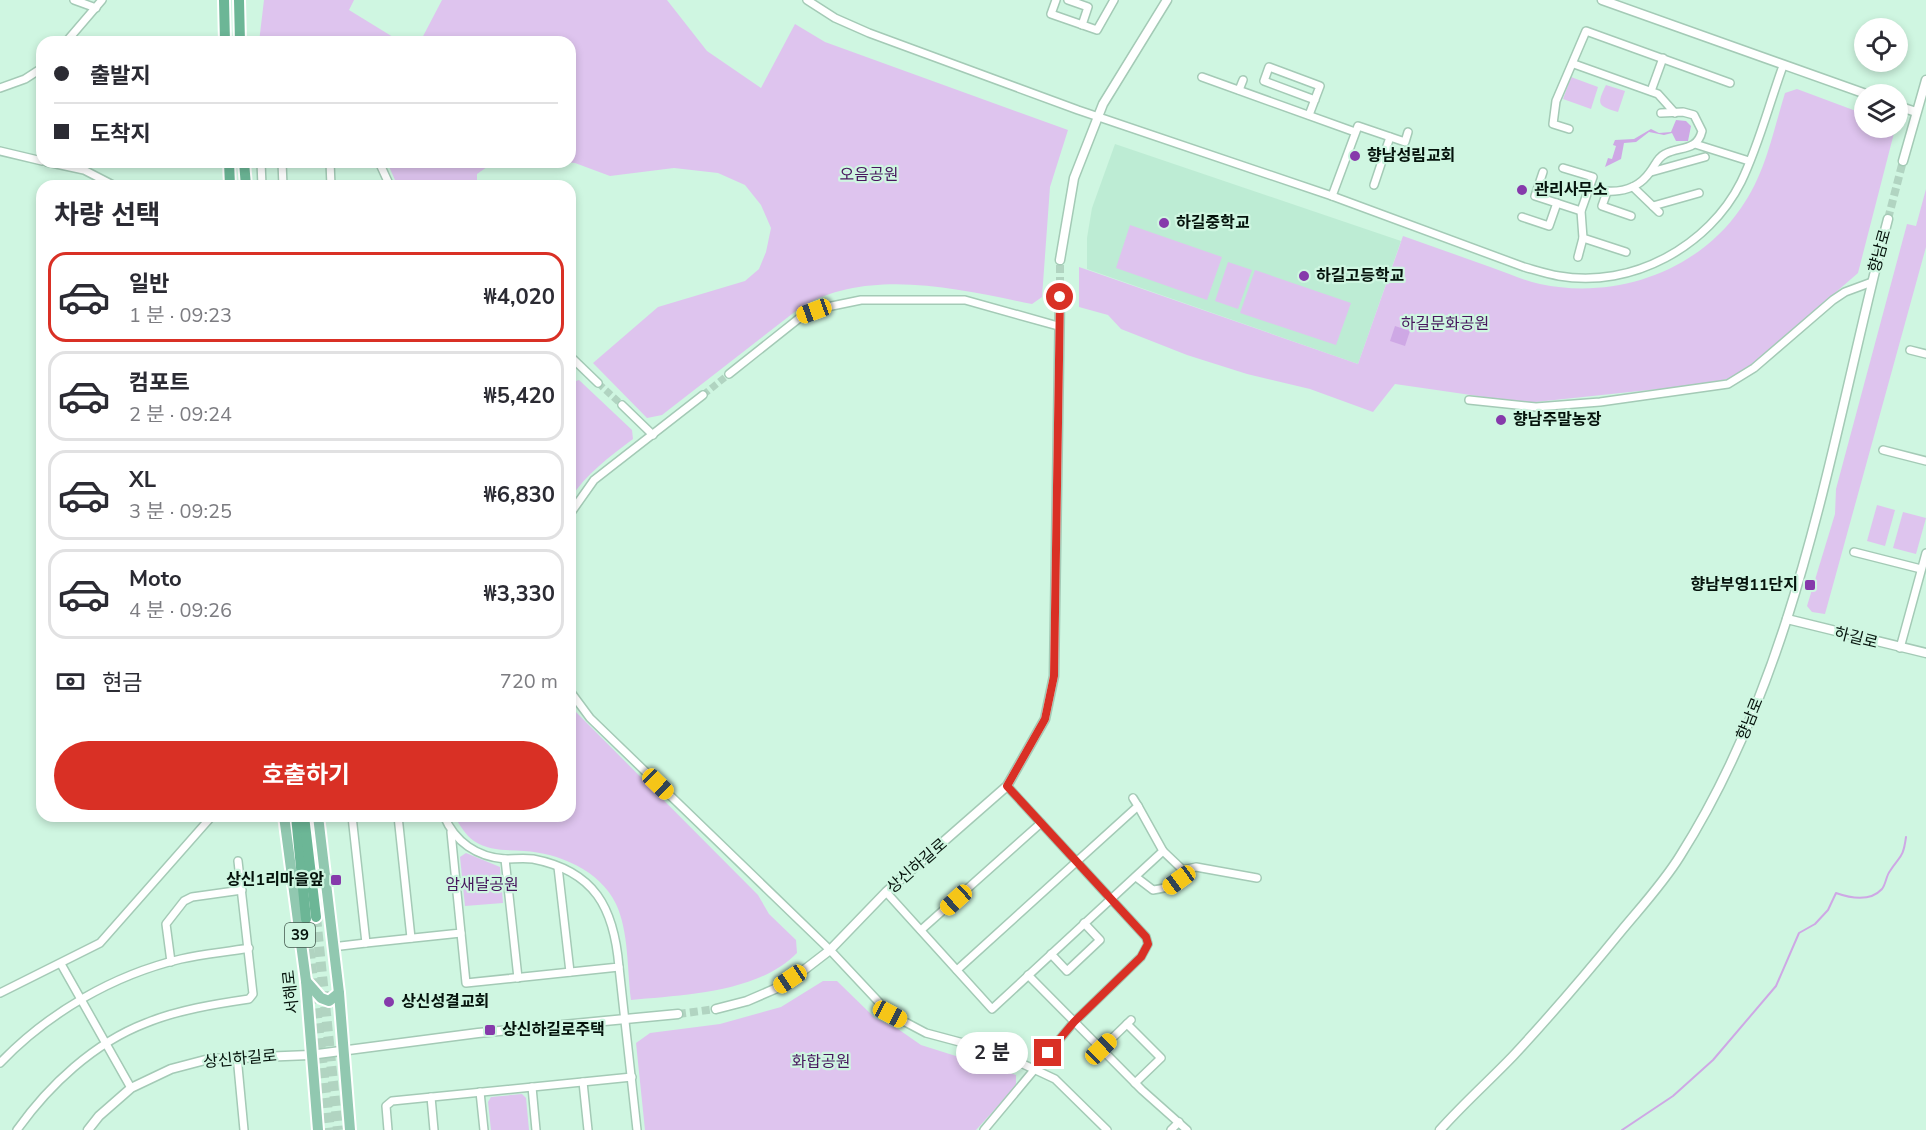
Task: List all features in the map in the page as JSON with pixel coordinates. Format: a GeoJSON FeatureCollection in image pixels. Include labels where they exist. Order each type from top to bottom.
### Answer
{"type":"FeatureCollection","features":[{"type":"Feature","properties":{"kind":"highway"},"geometry":{"type":"LineString","coordinates":[[224,0],[225,36]]}},
{"type":"Feature","properties":{"kind":"highway"},"geometry":{"type":"LineString","coordinates":[[239,0],[240,36]]}},
{"type":"Feature","properties":{"kind":"highway","name":"39"},"geometry":{"type":"LineString","coordinates":[[297,822],[311,918],[304,822]]}},
{"type":"Feature","properties":{"kind":"main road","name":"서해로"},"geometry":{"type":"LineString","coordinates":[[285,822],[306,981],[310,1055],[318,1130]]}},
{"type":"Feature","properties":{"kind":"main road","name":"39"},"geometry":{"type":"LineString","coordinates":[[319,822],[339,993],[350,1130]]}},
{"type":"Feature","properties":{"kind":"main road"},"geometry":{"type":"LineString","coordinates":[[306,981],[321,998],[329,1001],[339,993]]}},
{"type":"Feature","properties":{"kind":"street"},"geometry":{"type":"LineString","coordinates":[[74,0],[96,9]]}},
{"type":"Feature","properties":{"kind":"street"},"geometry":{"type":"LineString","coordinates":[[71,36],[102,0]]}},
{"type":"Feature","properties":{"kind":"street"},"geometry":{"type":"LineString","coordinates":[[807,0],[835,18],[869,33],[1098,116],[1332,196],[1524,267],[1561,277],[1608,276],[1640,269],[1670,257],[1695,240],[1728,204],[1749,161],[1783,66]]}},
{"type":"Feature","properties":{"kind":"street"},"geometry":{"type":"LineString","coordinates":[[1056,0],[1051,14],[1096,30],[1114,0]]}},
{"type":"Feature","properties":{"kind":"street"},"geometry":{"type":"LineString","coordinates":[[1068,0],[1088,7],[1082,25]]}},
{"type":"Feature","properties":{"kind":"street"},"geometry":{"type":"LineString","coordinates":[[1060,260],[1074,178],[1104,101],[1167,0]]}},
{"type":"Feature","properties":{"kind":"street"},"geometry":{"type":"LineString","coordinates":[[1602,0],[1854,90]]}},
{"type":"Feature","properties":{"kind":"street"},"geometry":{"type":"LineString","coordinates":[[1569,129],[1553,124],[1556,101],[1568,69],[1574,64],[1586,31],[1730,82]]}},
{"type":"Feature","properties":{"kind":"street"},"geometry":{"type":"LineString","coordinates":[[1651,91],[1664,58]]}},
{"type":"Feature","properties":{"kind":"street"},"geometry":{"type":"LineString","coordinates":[[1574,64],[1651,91],[1662,98],[1675,113]]}},
{"type":"Feature","properties":{"kind":"street"},"geometry":{"type":"LineString","coordinates":[[1309,115],[1315,100],[1320,86],[1269,67],[1264,81],[1315,100]]}},
{"type":"Feature","properties":{"kind":"street"},"geometry":{"type":"LineString","coordinates":[[0,88],[36,73]]}},
{"type":"Feature","properties":{"kind":"street"},"geometry":{"type":"LineString","coordinates":[[1202,77],[1355,132]]}},
{"type":"Feature","properties":{"kind":"street"},"geometry":{"type":"LineString","coordinates":[[1239,90],[1243,80]]}},
{"type":"Feature","properties":{"kind":"street"},"geometry":{"type":"LineString","coordinates":[[1903,161],[1926,80]]}},
{"type":"Feature","properties":{"kind":"street"},"geometry":{"type":"LineString","coordinates":[[1908,109],[1916,112]]}},
{"type":"Feature","properties":{"kind":"street"},"geometry":{"type":"LineString","coordinates":[[1661,113],[1689,113],[1698,120],[1702,131],[1695,144]]}},
{"type":"Feature","properties":{"kind":"street"},"geometry":{"type":"LineString","coordinates":[[1332,196],[1358,126],[1405,142],[1408,132]]}},
{"type":"Feature","properties":{"kind":"street"},"geometry":{"type":"LineString","coordinates":[[1374,185],[1390,137]]}},
{"type":"Feature","properties":{"kind":"street"},"geometry":{"type":"LineString","coordinates":[[1585,188],[1607,192],[1633,187],[1651,172],[1664,154],[1695,144],[1749,161]]}},
{"type":"Feature","properties":{"kind":"street"},"geometry":{"type":"LineString","coordinates":[[0,151],[36,160]]}},
{"type":"Feature","properties":{"kind":"street"},"geometry":{"type":"LineString","coordinates":[[1651,172],[1705,157]]}},
{"type":"Feature","properties":{"kind":"street"},"geometry":{"type":"LineString","coordinates":[[75,168],[103,180]]}},
{"type":"Feature","properties":{"kind":"street"},"geometry":{"type":"LineString","coordinates":[[1563,168],[1593,177],[1585,188],[1581,211],[1583,238],[1578,257]]}},
{"type":"Feature","properties":{"kind":"street"},"geometry":{"type":"LineString","coordinates":[[1544,172],[1536,196],[1581,211]]}},
{"type":"Feature","properties":{"kind":"street"},"geometry":{"type":"LineString","coordinates":[[1633,187],[1659,212]]}},
{"type":"Feature","properties":{"kind":"street"},"geometry":{"type":"LineString","coordinates":[[1607,192],[1602,206],[1631,216]]}},
{"type":"Feature","properties":{"kind":"street"},"geometry":{"type":"LineString","coordinates":[[1653,206],[1699,193]]}},
{"type":"Feature","properties":{"kind":"street"},"geometry":{"type":"LineString","coordinates":[[1522,217],[1548,228],[1557,203]]}},
{"type":"Feature","properties":{"kind":"street","name":"향남로"},"geometry":{"type":"LineString","coordinates":[[1440,1130],[1575,987],[1680,856],[1747,728],[1787,619],[1823,489],[1888,219]]}},
{"type":"Feature","properties":{"kind":"street"},"geometry":{"type":"LineString","coordinates":[[1583,238],[1626,252]]}},
{"type":"Feature","properties":{"kind":"street"},"geometry":{"type":"LineString","coordinates":[[1469,400],[1536,407],[1600,402],[1728,384],[1754,368],[1833,300],[1845,292],[1872,282]]}},
{"type":"Feature","properties":{"kind":"street","name":"상신하길로"},"geometry":{"type":"LineString","coordinates":[[716,1009],[747,1001],[777,988],[830,950],[886,892],[1007,786],[1045,719],[1054,676],[1060,297]]}},
{"type":"Feature","properties":{"kind":"street"},"geometry":{"type":"LineString","coordinates":[[729,374],[802,316],[827,307],[861,300],[965,300],[1058,326]]}},
{"type":"Feature","properties":{"kind":"street"},"geometry":{"type":"LineString","coordinates":[[1910,350],[1926,354]]}},
{"type":"Feature","properties":{"kind":"street"},"geometry":{"type":"LineString","coordinates":[[576,363],[598,383]]}},
{"type":"Feature","properties":{"kind":"street"},"geometry":{"type":"LineString","coordinates":[[576,506],[594,480],[703,395]]}},
{"type":"Feature","properties":{"kind":"street"},"geometry":{"type":"LineString","coordinates":[[622,405],[653,435]]}},
{"type":"Feature","properties":{"kind":"street"},"geometry":{"type":"LineString","coordinates":[[1882,450],[1926,461]]}},
{"type":"Feature","properties":{"kind":"street"},"geometry":{"type":"LineString","coordinates":[[1854,552],[1923,567]]}},
{"type":"Feature","properties":{"kind":"street"},"geometry":{"type":"LineString","coordinates":[[1900,648],[1926,553]]}},
{"type":"Feature","properties":{"kind":"street","name":"하길로"},"geometry":{"type":"LineString","coordinates":[[1787,619],[1926,653]]}},
{"type":"Feature","properties":{"kind":"street"},"geometry":{"type":"LineString","coordinates":[[576,699],[590,718],[830,950],[890,1014],[926,1033],[998,1052],[1055,1079],[1107,1130]]}},
{"type":"Feature","properties":{"kind":"street"},"geometry":{"type":"LineString","coordinates":[[984,1130],[1074,1022],[1141,957],[1147,947],[1146,937],[1007,786]]}},
{"type":"Feature","properties":{"kind":"street"},"geometry":{"type":"LineString","coordinates":[[1133,798],[1163,850],[1184,870]]}},
{"type":"Feature","properties":{"kind":"street"},"geometry":{"type":"LineString","coordinates":[[957,970],[1138,806]]}},
{"type":"Feature","properties":{"kind":"street"},"geometry":{"type":"LineString","coordinates":[[0,993],[100,943],[207,822]]}},
{"type":"Feature","properties":{"kind":"street"},"geometry":{"type":"LineString","coordinates":[[353,822],[366,943]]}},
{"type":"Feature","properties":{"kind":"street"},"geometry":{"type":"LineString","coordinates":[[399,822],[411,938]]}},
{"type":"Feature","properties":{"kind":"street"},"geometry":{"type":"LineString","coordinates":[[447,822],[456,838],[478,852],[506,859],[531,859],[558,867],[583,880],[603,902],[614,928],[637,1130]]}},
{"type":"Feature","properties":{"kind":"street"},"geometry":{"type":"LineString","coordinates":[[921,930],[1041,823]]}},
{"type":"Feature","properties":{"kind":"street"},"geometry":{"type":"LineString","coordinates":[[451,830],[466,983],[619,967]]}},
{"type":"Feature","properties":{"kind":"street"},"geometry":{"type":"LineString","coordinates":[[886,892],[992,1009],[1163,850]]}},
{"type":"Feature","properties":{"kind":"street"},"geometry":{"type":"LineString","coordinates":[[506,859],[518,978]]}},
{"type":"Feature","properties":{"kind":"street"},"geometry":{"type":"LineString","coordinates":[[17,1130],[37,1102],[58,1081],[106,1044],[146,1023],[249,999],[253,994],[238,861]]}},
{"type":"Feature","properties":{"kind":"street"},"geometry":{"type":"LineString","coordinates":[[558,867],[570,972]]}},
{"type":"Feature","properties":{"kind":"street"},"geometry":{"type":"LineString","coordinates":[[1136,877],[1153,890],[1168,888],[1179,880],[1184,870],[1196,867],[1257,878]]}},
{"type":"Feature","properties":{"kind":"street"},"geometry":{"type":"LineString","coordinates":[[171,962],[165,933],[166,924],[184,901],[192,897],[242,890]]}},
{"type":"Feature","properties":{"kind":"street"},"geometry":{"type":"LineString","coordinates":[[1051,954],[1067,971],[1100,940],[1084,923]]}},
{"type":"Feature","properties":{"kind":"street"},"geometry":{"type":"LineString","coordinates":[[332,947],[461,933]]}},
{"type":"Feature","properties":{"kind":"street"},"geometry":{"type":"LineString","coordinates":[[0,1063],[37,1029],[81,1000],[130,975],[171,962],[249,948]]}},
{"type":"Feature","properties":{"kind":"street"},"geometry":{"type":"LineString","coordinates":[[61,964],[131,1088]]}},
{"type":"Feature","properties":{"kind":"street"},"geometry":{"type":"LineString","coordinates":[[1028,975],[1135,1083],[1187,1130]]}},
{"type":"Feature","properties":{"kind":"street","name":"상신하길로"},"geometry":{"type":"LineString","coordinates":[[88,1130],[99,1116],[131,1088],[171,1069],[209,1059],[237,1056],[310,1055],[678,1014]]}},
{"type":"Feature","properties":{"kind":"street"},"geometry":{"type":"LineString","coordinates":[[1101,1049],[1129,1022],[1161,1058],[1135,1083]]}},
{"type":"Feature","properties":{"kind":"street"},"geometry":{"type":"LineString","coordinates":[[237,1056],[244,1130]]}},
{"type":"Feature","properties":{"kind":"street"},"geometry":{"type":"LineString","coordinates":[[388,1130],[386,1108],[388,1103],[632,1077]]}},
{"type":"Feature","properties":{"kind":"street"},"geometry":{"type":"LineString","coordinates":[[583,1082],[588,1130]]}},
{"type":"Feature","properties":{"kind":"street"},"geometry":{"type":"LineString","coordinates":[[532,1087],[536,1130]]}},
{"type":"Feature","properties":{"kind":"street"},"geometry":{"type":"LineString","coordinates":[[480,1092],[484,1130]]}},
{"type":"Feature","properties":{"kind":"street"},"geometry":{"type":"LineString","coordinates":[[431,1097],[434,1130]]}},
{"type":"Feature","properties":{"kind":"street"},"geometry":{"type":"LineString","coordinates":[[1171,1130],[1179,1122]]}},
{"type":"Feature","properties":{"kind":"shaded area"},"geometry":{"type":"Polygon","coordinates":[[[1676,120],[1686,121],[1691,126],[1688,141],[1676,141],[1672,133],[1664,135],[1649,132],[1636,142],[1624,143],[1621,159],[1605,167],[1608,158],[1612,159],[1616,146],[1613,145],[1615,140],[1634,139],[1651,129],[1659,133],[1671,132],[1676,120]]]}},
{"type":"Feature","properties":{"kind":"shaded area"},"geometry":{"type":"Polygon","coordinates":[[[1115,144],[1401,241],[1358,364],[1087,269],[1087,238],[1092,208],[1115,144]]]}},
{"type":"Feature","properties":{"kind":"shaded area"},"geometry":{"type":"Polygon","coordinates":[[[1395,326],[1410,331],[1405,346],[1390,341],[1395,326]]]}},
{"type":"Feature","properties":{"kind":"green space"},"geometry":{"type":"Polygon","coordinates":[[[264,0],[354,0],[349,10],[391,36],[260,36],[264,0]]]}},
{"type":"Feature","properties":{"kind":"green space","name":"오음공원"},"geometry":{"type":"Polygon","coordinates":[[[442,0],[667,0],[707,51],[761,88],[795,24],[825,42],[1068,130],[1050,187],[1042,297],[1032,304],[945,288],[915,285],[856,288],[828,295],[801,307],[662,415],[647,418],[593,363],[658,307],[745,281],[759,269],[766,252],[771,228],[761,205],[745,185],[718,173],[674,168],[610,176],[576,163],[576,36],[423,36],[442,0]]]}},
{"type":"Feature","properties":{"kind":"green space"},"geometry":{"type":"Polygon","coordinates":[[[1571,77],[1598,87],[1591,109],[1563,99],[1571,77]]]}},
{"type":"Feature","properties":{"kind":"green space"},"geometry":{"type":"Polygon","coordinates":[[[1606,85],[1625,91],[1618,112],[1601,104],[1606,85]]]}},
{"type":"Feature","properties":{"kind":"green space","name":"하길문화공원"},"geometry":{"type":"Polygon","coordinates":[[[1797,89],[1854,110],[1854,138],[1893,138],[1858,273],[1755,362],[1731,378],[1706,384],[1526,403],[1395,384],[1373,412],[1310,389],[1247,374],[1187,355],[1121,329],[1108,315],[1079,307],[1079,267],[1358,364],[1403,236],[1540,284],[1568,288],[1597,288],[1625,284],[1652,276],[1702,249],[1723,230],[1741,208],[1762,167],[1785,93],[1797,89]]]}},
{"type":"Feature","properties":{"kind":"green space"},"geometry":{"type":"Polygon","coordinates":[[[390,168],[486,168],[477,174],[477,180],[395,180],[390,168]]]}},
{"type":"Feature","properties":{"kind":"green space"},"geometry":{"type":"Polygon","coordinates":[[[1926,189],[1926,247],[1825,614],[1812,612],[1807,606],[1835,514],[1836,489],[1907,224],[1916,226],[1926,189]]]}},
{"type":"Feature","properties":{"kind":"green space"},"geometry":{"type":"Polygon","coordinates":[[[1130,225],[1222,257],[1207,300],[1116,268],[1130,225]]]}},
{"type":"Feature","properties":{"kind":"green space"},"geometry":{"type":"Polygon","coordinates":[[[1228,262],[1252,270],[1238,309],[1215,301],[1228,262]]]}},
{"type":"Feature","properties":{"kind":"green space"},"geometry":{"type":"Polygon","coordinates":[[[1255,270],[1351,303],[1336,345],[1240,313],[1255,270]]]}},
{"type":"Feature","properties":{"kind":"green space"},"geometry":{"type":"Polygon","coordinates":[[[579,380],[632,430],[633,439],[607,459],[576,490],[576,381],[579,380]]]}},
{"type":"Feature","properties":{"kind":"green space"},"geometry":{"type":"Polygon","coordinates":[[[1877,505],[1895,510],[1885,546],[1867,541],[1877,505]]]}},
{"type":"Feature","properties":{"kind":"green space"},"geometry":{"type":"Polygon","coordinates":[[[1903,512],[1926,518],[1916,554],[1893,548],[1903,512]]]}},
{"type":"Feature","properties":{"kind":"green space"},"geometry":{"type":"Polygon","coordinates":[[[576,712],[758,895],[769,914],[796,940],[797,953],[762,977],[741,984],[718,990],[631,1000],[623,926],[616,904],[600,882],[589,873],[564,860],[537,852],[492,848],[474,841],[458,822],[576,822],[576,712]]]}},
{"type":"Feature","properties":{"kind":"green space","name":"암새달공원"},"geometry":{"type":"Polygon","coordinates":[[[466,853],[500,867],[503,903],[465,906],[460,857],[466,853]]]}},
{"type":"Feature","properties":{"kind":"green space","name":"화합공원"},"geometry":{"type":"Polygon","coordinates":[[[823,981],[837,981],[875,1018],[898,1029],[921,1045],[1016,1075],[1016,1086],[976,1130],[645,1130],[636,1043],[650,1033],[720,1024],[781,1007],[823,981]]]}},
{"type":"Feature","properties":{"kind":"green space"},"geometry":{"type":"Polygon","coordinates":[[[522,1094],[526,1098],[529,1130],[491,1130],[488,1102],[491,1097],[522,1094]]]}},
{"type":"Feature","properties":{"kind":"waterway"},"geometry":{"type":"LineString","coordinates":[[1622,1130],[1673,1096],[1713,1060],[1776,986],[1799,933],[1815,924],[1828,910],[1836,893],[1866,897],[1882,889],[1902,853],[1906,837]]}},
{"type":"Feature","properties":{"kind":"tunnel"},"geometry":{"type":"LineString","coordinates":[[1888,219],[1903,161]]}},
{"type":"Feature","properties":{"kind":"tunnel"},"geometry":{"type":"LineString","coordinates":[[1060,260],[1060,297]]}},
{"type":"Feature","properties":{"kind":"tunnel"},"geometry":{"type":"LineString","coordinates":[[703,395],[729,374]]}},
{"type":"Feature","properties":{"kind":"tunnel"},"geometry":{"type":"LineString","coordinates":[[598,383],[622,405]]}},
{"type":"Feature","properties":{"kind":"tunnel"},"geometry":{"type":"LineString","coordinates":[[316,917],[338,1130]]}},
{"type":"Feature","properties":{"kind":"tunnel"},"geometry":{"type":"LineString","coordinates":[[306,919],[330,1130]]}},
{"type":"Feature","properties":{"kind":"tunnel"},"geometry":{"type":"LineString","coordinates":[[678,1014],[716,1009]]}},
{"type":"Feature","properties":{"kind":"place","name":"향남성림교회"},"geometry":{"type":"Point","coordinates":[1355,156]}},
{"type":"Feature","properties":{"kind":"place","name":"관리사무소"},"geometry":{"type":"Point","coordinates":[1522,190]}},
{"type":"Feature","properties":{"kind":"place","name":"하길중학교"},"geometry":{"type":"Point","coordinates":[1164,223]}},
{"type":"Feature","properties":{"kind":"place","name":"하길고등학교"},"geometry":{"type":"Point","coordinates":[1304,276]}},
{"type":"Feature","properties":{"kind":"place","name":"향남주말농장"},"geometry":{"type":"Point","coordinates":[1501,420]}},
{"type":"Feature","properties":{"kind":"place","name":"향남부영11단지"},"geometry":{"type":"Point","coordinates":[1810,585]}},
{"type":"Feature","properties":{"kind":"place","name":"상신1리마을앞"},"geometry":{"type":"Point","coordinates":[336,880]}},
{"type":"Feature","properties":{"kind":"place","name":"상신성결교회"},"geometry":{"type":"Point","coordinates":[389,1002]}},
{"type":"Feature","properties":{"kind":"place","name":"상신하길로주택"},"geometry":{"type":"Point","coordinates":[490,1030]}},
{"type":"Feature","properties":{"kind":"route"},"geometry":{"type":"LineString","coordinates":[[1048,1053],[1074,1022],[1141,957],[1148,944],[1146,937],[1007,786],[1045,719],[1054,676],[1060,297]]}}]}
